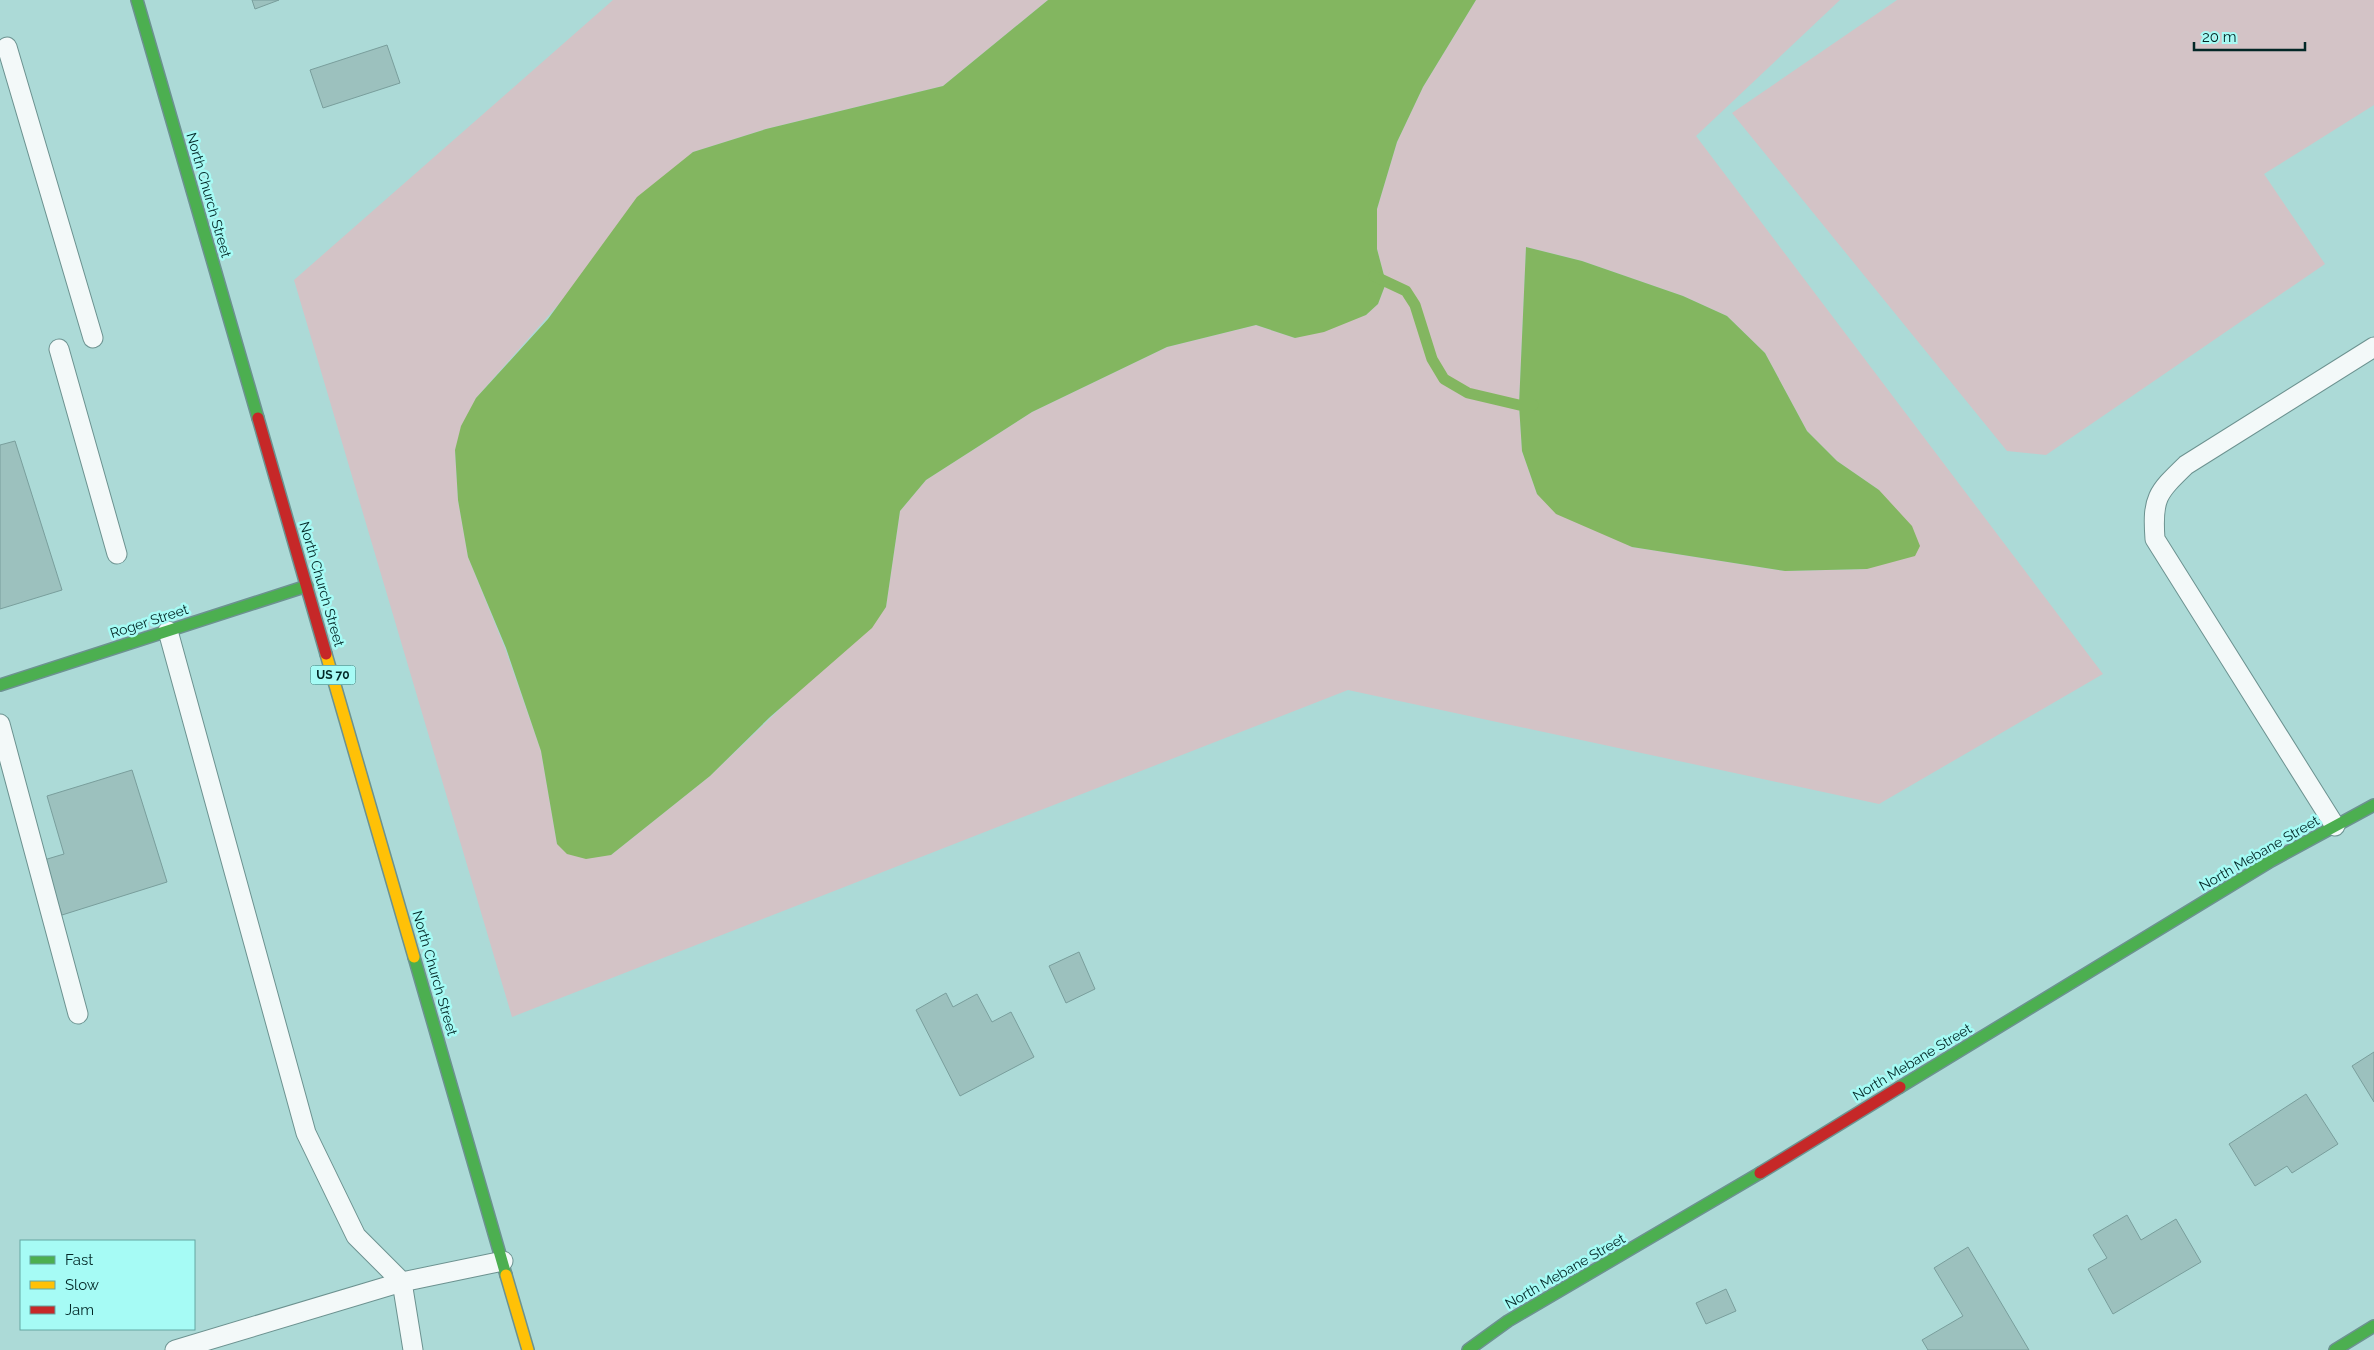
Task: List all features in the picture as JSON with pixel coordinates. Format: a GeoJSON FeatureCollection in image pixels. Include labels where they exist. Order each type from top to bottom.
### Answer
{"type":"FeatureCollection","features":[{"type":"Feature","properties":{"kind":"main road","name":"North Church Street"},"geometry":{"type":"LineString","coordinates":[[137,0],[528,1350]]}},
{"type":"Feature","properties":{"kind":"main road","name":"Roger Street"},"geometry":{"type":"LineString","coordinates":[[0,685],[307,586]]}},
{"type":"Feature","properties":{"kind":"main road","name":"North Mebane Street"},"geometry":{"type":"LineString","coordinates":[[1468,1350],[1508,1321],[1740,1185],[2271,861],[2374,805]]}},
{"type":"Feature","properties":{"kind":"main road"},"geometry":{"type":"LineString","coordinates":[[2335,1350],[2374,1326]]}},
{"type":"Feature","properties":{"kind":"lane"},"geometry":{"type":"LineString","coordinates":[[7,47],[93,338]]}},
{"type":"Feature","properties":{"kind":"lane"},"geometry":{"type":"LineString","coordinates":[[2335,826],[2155,539],[2153,513],[2162,488],[2186,465],[2374,346]]}},
{"type":"Feature","properties":{"kind":"lane"},"geometry":{"type":"LineString","coordinates":[[59,348],[117,554]]}},
{"type":"Feature","properties":{"kind":"lane"},"geometry":{"type":"LineString","coordinates":[[168,631],[306,1133],[356,1236],[402,1282],[413,1350]]}},
{"type":"Feature","properties":{"kind":"lane"},"geometry":{"type":"LineString","coordinates":[[0,724],[78,1014]]}},
{"type":"Feature","properties":{"kind":"lane"},"geometry":{"type":"LineString","coordinates":[[174,1350],[402,1282],[503,1261]]}},
{"type":"Feature","properties":{"kind":"shaded area"},"geometry":{"type":"Polygon","coordinates":[[[613,0],[1048,0],[943,86],[766,129],[693,152],[476,398],[455,450],[458,500],[468,557],[505,648],[541,751],[557,844],[611,855],[710,776],[886,607],[900,511],[926,480],[1032,412],[1167,347],[1256,325],[1295,338],[1366,315],[1378,304],[1386,283],[1377,249],[1377,209],[1397,142],[1423,87],[1476,0],[1840,0],[1696,136],[2103,674],[1879,804],[1348,690],[512,1017],[294,280],[613,0]],[[1526,247],[1519,405],[1522,451],[1537,494],[1632,547],[1785,571],[1867,569],[1879,490],[1837,461],[1807,431],[1765,353],[1727,316],[1683,296],[1582,261],[1526,247]]]}},
{"type":"Feature","properties":{"kind":"shaded area"},"geometry":{"type":"Polygon","coordinates":[[[1048,0],[1476,0],[1423,87],[1397,142],[1377,209],[1377,249],[1386,283],[1378,304],[1366,315],[1324,332],[1295,338],[1256,325],[1167,347],[1032,412],[926,480],[900,511],[886,607],[872,628],[770,717],[710,776],[611,855],[586,859],[567,854],[557,844],[541,751],[506,648],[468,557],[458,500],[455,450],[461,426],[476,398],[548,319],[637,197],[693,152],[766,129],[943,86],[1048,0]]]}},
{"type":"Feature","properties":{"kind":"shaded area"},"geometry":{"type":"Polygon","coordinates":[[[1897,0],[2374,0],[2374,105],[2264,174],[2325,264],[2046,455],[2007,451],[1732,113],[1897,0]]]}},
{"type":"Feature","properties":{"kind":"shaded area"},"geometry":{"type":"Polygon","coordinates":[[[1526,247],[1582,261],[1683,296],[1727,316],[1765,353],[1807,431],[1837,461],[1879,490],[1912,526],[1920,546],[1915,556],[1867,569],[1785,571],[1632,547],[1556,514],[1537,494],[1522,451],[1519,405],[1526,247]]]}},
{"type":"Feature","properties":{"kind":"building"},"geometry":{"type":"Polygon","coordinates":[[[252,0],[279,0],[255,9],[252,0]]]}},
{"type":"Feature","properties":{"kind":"building"},"geometry":{"type":"Polygon","coordinates":[[[387,45],[400,83],[323,108],[310,70],[387,45]]]}},
{"type":"Feature","properties":{"kind":"building"},"geometry":{"type":"Polygon","coordinates":[[[15,441],[62,590],[0,609],[0,445],[15,441]]]}},
{"type":"Feature","properties":{"kind":"building"},"geometry":{"type":"Polygon","coordinates":[[[132,770],[167,882],[62,915],[44,860],[64,854],[47,796],[132,770]]]}},
{"type":"Feature","properties":{"kind":"building"},"geometry":{"type":"Polygon","coordinates":[[[1079,952],[1095,989],[1066,1003],[1049,966],[1079,952]]]}},
{"type":"Feature","properties":{"kind":"building"},"geometry":{"type":"Polygon","coordinates":[[[946,993],[953,1007],[977,994],[992,1022],[1011,1012],[1034,1057],[960,1096],[916,1010],[946,993]]]}},
{"type":"Feature","properties":{"kind":"building"},"geometry":{"type":"Polygon","coordinates":[[[2374,1052],[2374,1102],[2352,1066],[2374,1052]]]}},
{"type":"Feature","properties":{"kind":"building"},"geometry":{"type":"Polygon","coordinates":[[[2306,1094],[2338,1144],[2292,1173],[2287,1166],[2255,1186],[2229,1144],[2306,1094]]]}},
{"type":"Feature","properties":{"kind":"building"},"geometry":{"type":"Polygon","coordinates":[[[2127,1215],[2141,1240],[2176,1219],[2201,1262],[2113,1314],[2088,1269],[2107,1258],[2093,1235],[2127,1215]]]}},
{"type":"Feature","properties":{"kind":"building"},"geometry":{"type":"Polygon","coordinates":[[[1968,1247],[2029,1350],[1928,1350],[1922,1340],[1963,1316],[1934,1268],[1968,1247]]]}},
{"type":"Feature","properties":{"kind":"building"},"geometry":{"type":"Polygon","coordinates":[[[1726,1289],[1736,1311],[1706,1324],[1696,1303],[1726,1289]]]}},
{"type":"Feature","properties":{"kind":"waterway"},"geometry":{"type":"LineString","coordinates":[[1374,276],[1406,291],[1415,305],[1432,359],[1444,379],[1468,393],[1519,405],[1533,405]]}},
{"type":"Feature","properties":{"kind":"traffic: fast"},"geometry":{"type":"LineString","coordinates":[[137,0],[258,418]]}},
{"type":"Feature","properties":{"kind":"traffic: fast"},"geometry":{"type":"LineString","coordinates":[[0,685],[307,586]]}},
{"type":"Feature","properties":{"kind":"traffic: fast"},"geometry":{"type":"LineString","coordinates":[[1900,1087],[2271,861],[2374,805]]}},
{"type":"Feature","properties":{"kind":"traffic: fast"},"geometry":{"type":"LineString","coordinates":[[414,957],[506,1275]]}},
{"type":"Feature","properties":{"kind":"traffic: fast"},"geometry":{"type":"LineString","coordinates":[[1468,1350],[1508,1321],[1760,1173]]}},
{"type":"Feature","properties":{"kind":"traffic: fast"},"geometry":{"type":"LineString","coordinates":[[2335,1350],[2374,1326]]}},
{"type":"Feature","properties":{"kind":"traffic: slow"},"geometry":{"type":"LineString","coordinates":[[326,654],[414,957]]}},
{"type":"Feature","properties":{"kind":"traffic: slow"},"geometry":{"type":"LineString","coordinates":[[506,1275],[528,1350]]}},
{"type":"Feature","properties":{"kind":"traffic: jam"},"geometry":{"type":"LineString","coordinates":[[258,418],[326,654]]}},
{"type":"Feature","properties":{"kind":"traffic: jam"},"geometry":{"type":"LineString","coordinates":[[1760,1173],[1900,1087]]}}]}
